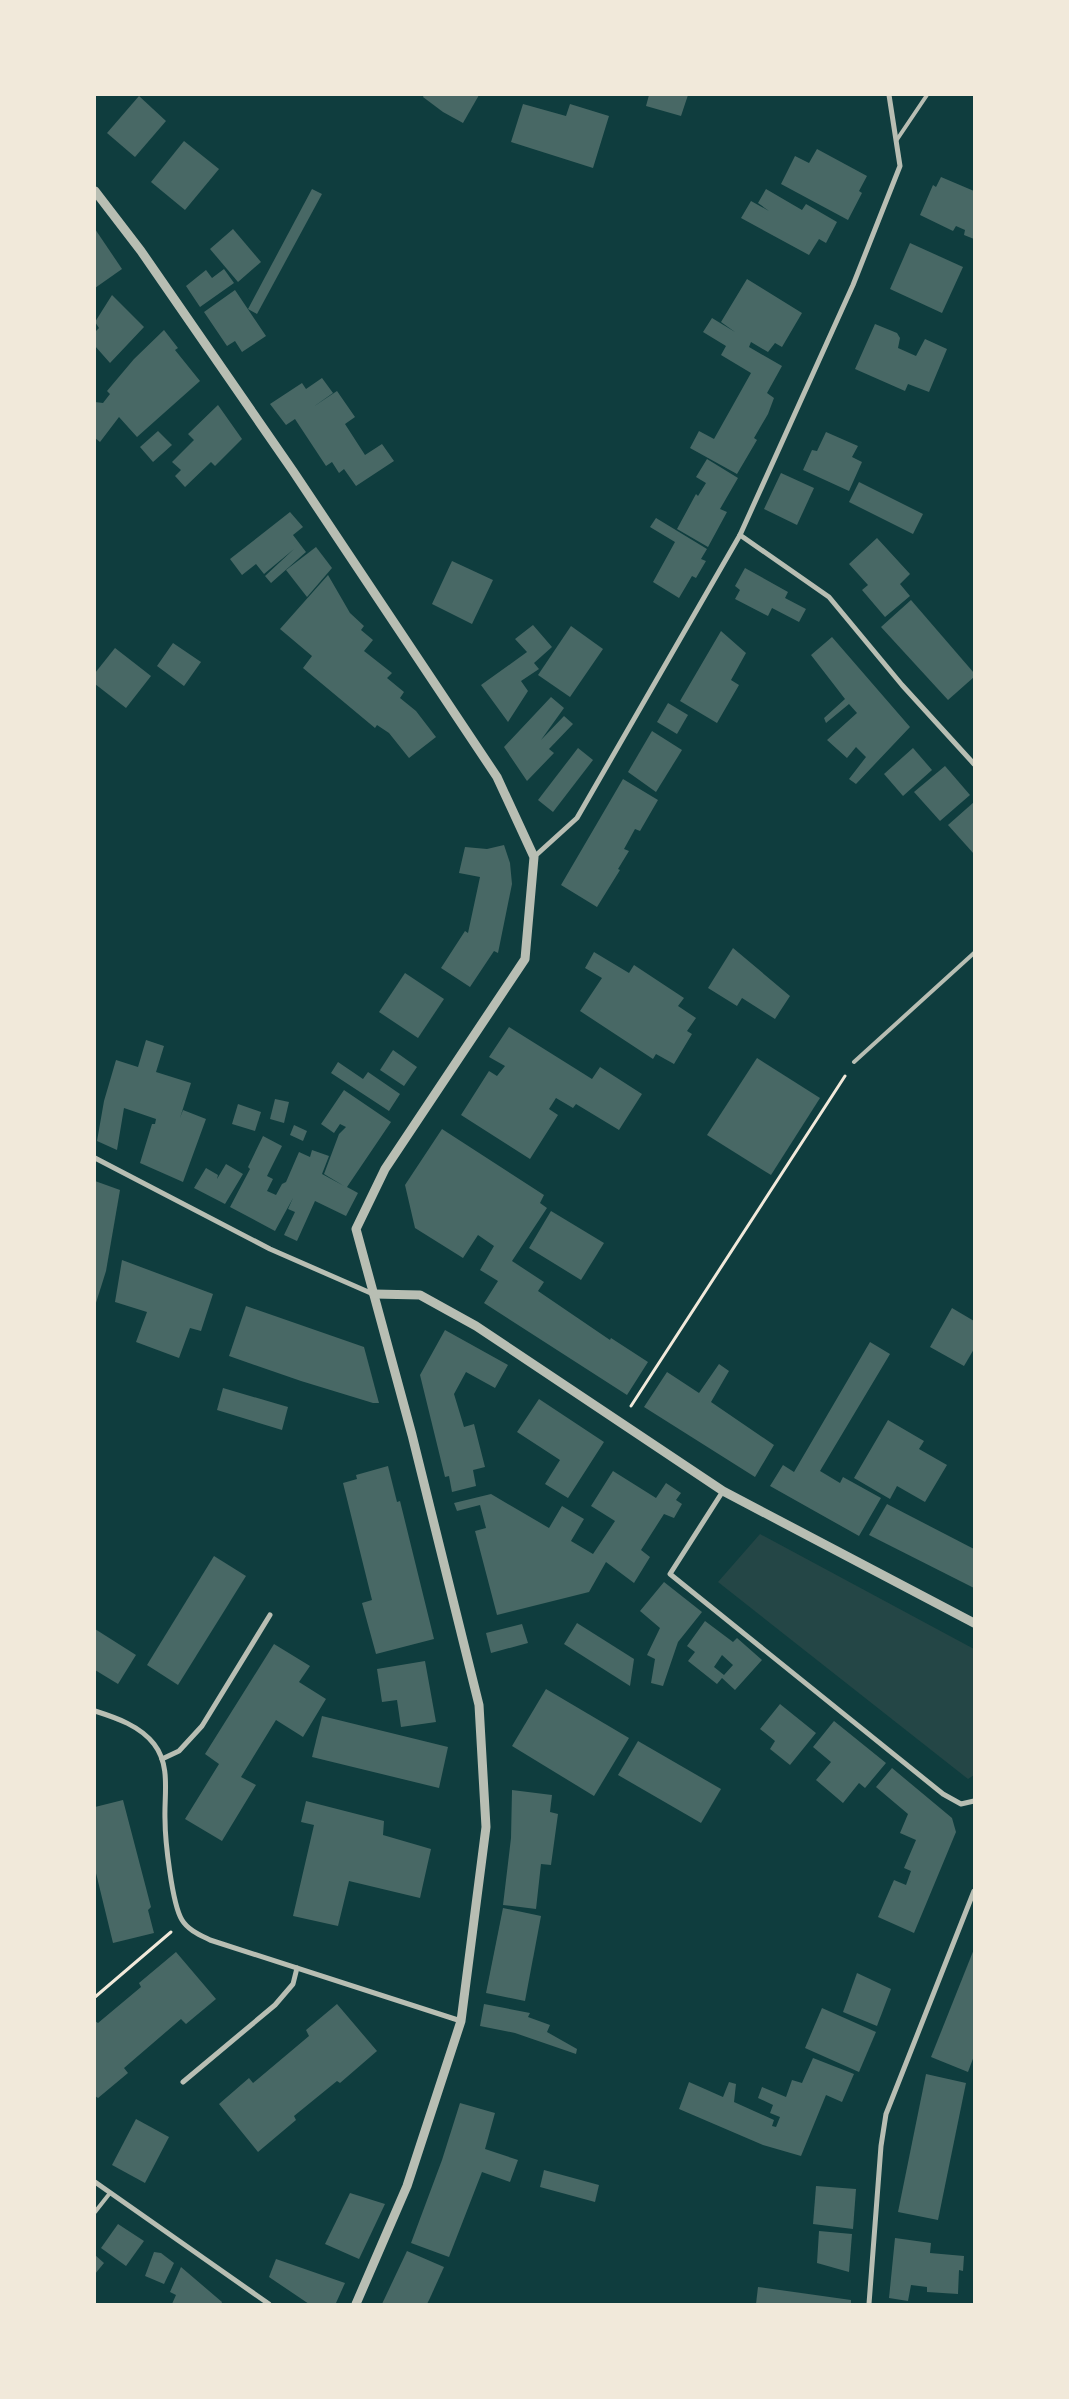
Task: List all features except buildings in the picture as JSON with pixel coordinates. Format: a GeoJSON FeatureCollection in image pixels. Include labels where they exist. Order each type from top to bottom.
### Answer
{"type":"FeatureCollection","features":[{"type":"Feature","properties":{"kind":"street"},"geometry":{"type":"LineString","coordinates":[[534,857],[577,818],[740,535],[852,285],[900,166],[888,95]]}},
{"type":"Feature","properties":{"kind":"street"},"geometry":{"type":"LineString","coordinates":[[95,191],[141,251],[287,463],[497,777],[534,857],[525,958],[385,1169],[356,1229],[479,1705],[486,1827],[461,2021],[406,2186],[356,2304]]}},
{"type":"Feature","properties":{"kind":"street"},"geometry":{"type":"LineString","coordinates":[[740,535],[828,597],[902,685],[974,764]]}},
{"type":"Feature","properties":{"kind":"street"},"geometry":{"type":"LineString","coordinates":[[95,1158],[270,1249],[374,1294],[420,1295],[476,1326],[723,1491],[974,1623]]}},
{"type":"Feature","properties":{"kind":"street"},"geometry":{"type":"LineString","coordinates":[[723,1491],[670,1574],[942,1794],[961,1804],[974,1801]]}},
{"type":"Feature","properties":{"kind":"street"},"geometry":{"type":"LineString","coordinates":[[162,1759],[179,1750],[202,1726],[270,1615]]}},
{"type":"Feature","properties":{"kind":"street"},"geometry":{"type":"LineString","coordinates":[[95,1711],[128,1723],[144,1734],[156,1745],[162,1759],[166,1777],[165,1819],[176,1908],[183,1922],[195,1932],[210,1940],[461,2021]]}},
{"type":"Feature","properties":{"kind":"street"},"geometry":{"type":"LineString","coordinates":[[869,2304],[881,2146],[886,2114],[974,1890]]}},
{"type":"Feature","properties":{"kind":"street"},"geometry":{"type":"LineString","coordinates":[[184,2082],[275,2006],[293,1984],[297,1968]]}},
{"type":"Feature","properties":{"kind":"street"},"geometry":{"type":"LineString","coordinates":[[95,2182],[269,2304]]}},
{"type":"Feature","properties":{"kind":"lane"},"geometry":{"type":"LineString","coordinates":[[896,141],[926,95]]}},
{"type":"Feature","properties":{"kind":"lane"},"geometry":{"type":"LineString","coordinates":[[854,1062],[974,953]]}},
{"type":"Feature","properties":{"kind":"lane"},"geometry":{"type":"LineString","coordinates":[[95,2212],[110,2193]]}},
{"type":"Feature","properties":{"kind":"path"},"geometry":{"type":"LineString","coordinates":[[620,1423],[854,1062]]}},
{"type":"Feature","properties":{"kind":"path"},"geometry":{"type":"LineString","coordinates":[[95,1997],[183,1922]]}},
{"type":"Feature","properties":{"kind":"shaded area"},"geometry":{"type":"Polygon","coordinates":[[[760,1534],[974,1649],[974,1775],[968,1779],[718,1582],[760,1534]]]}}]}
